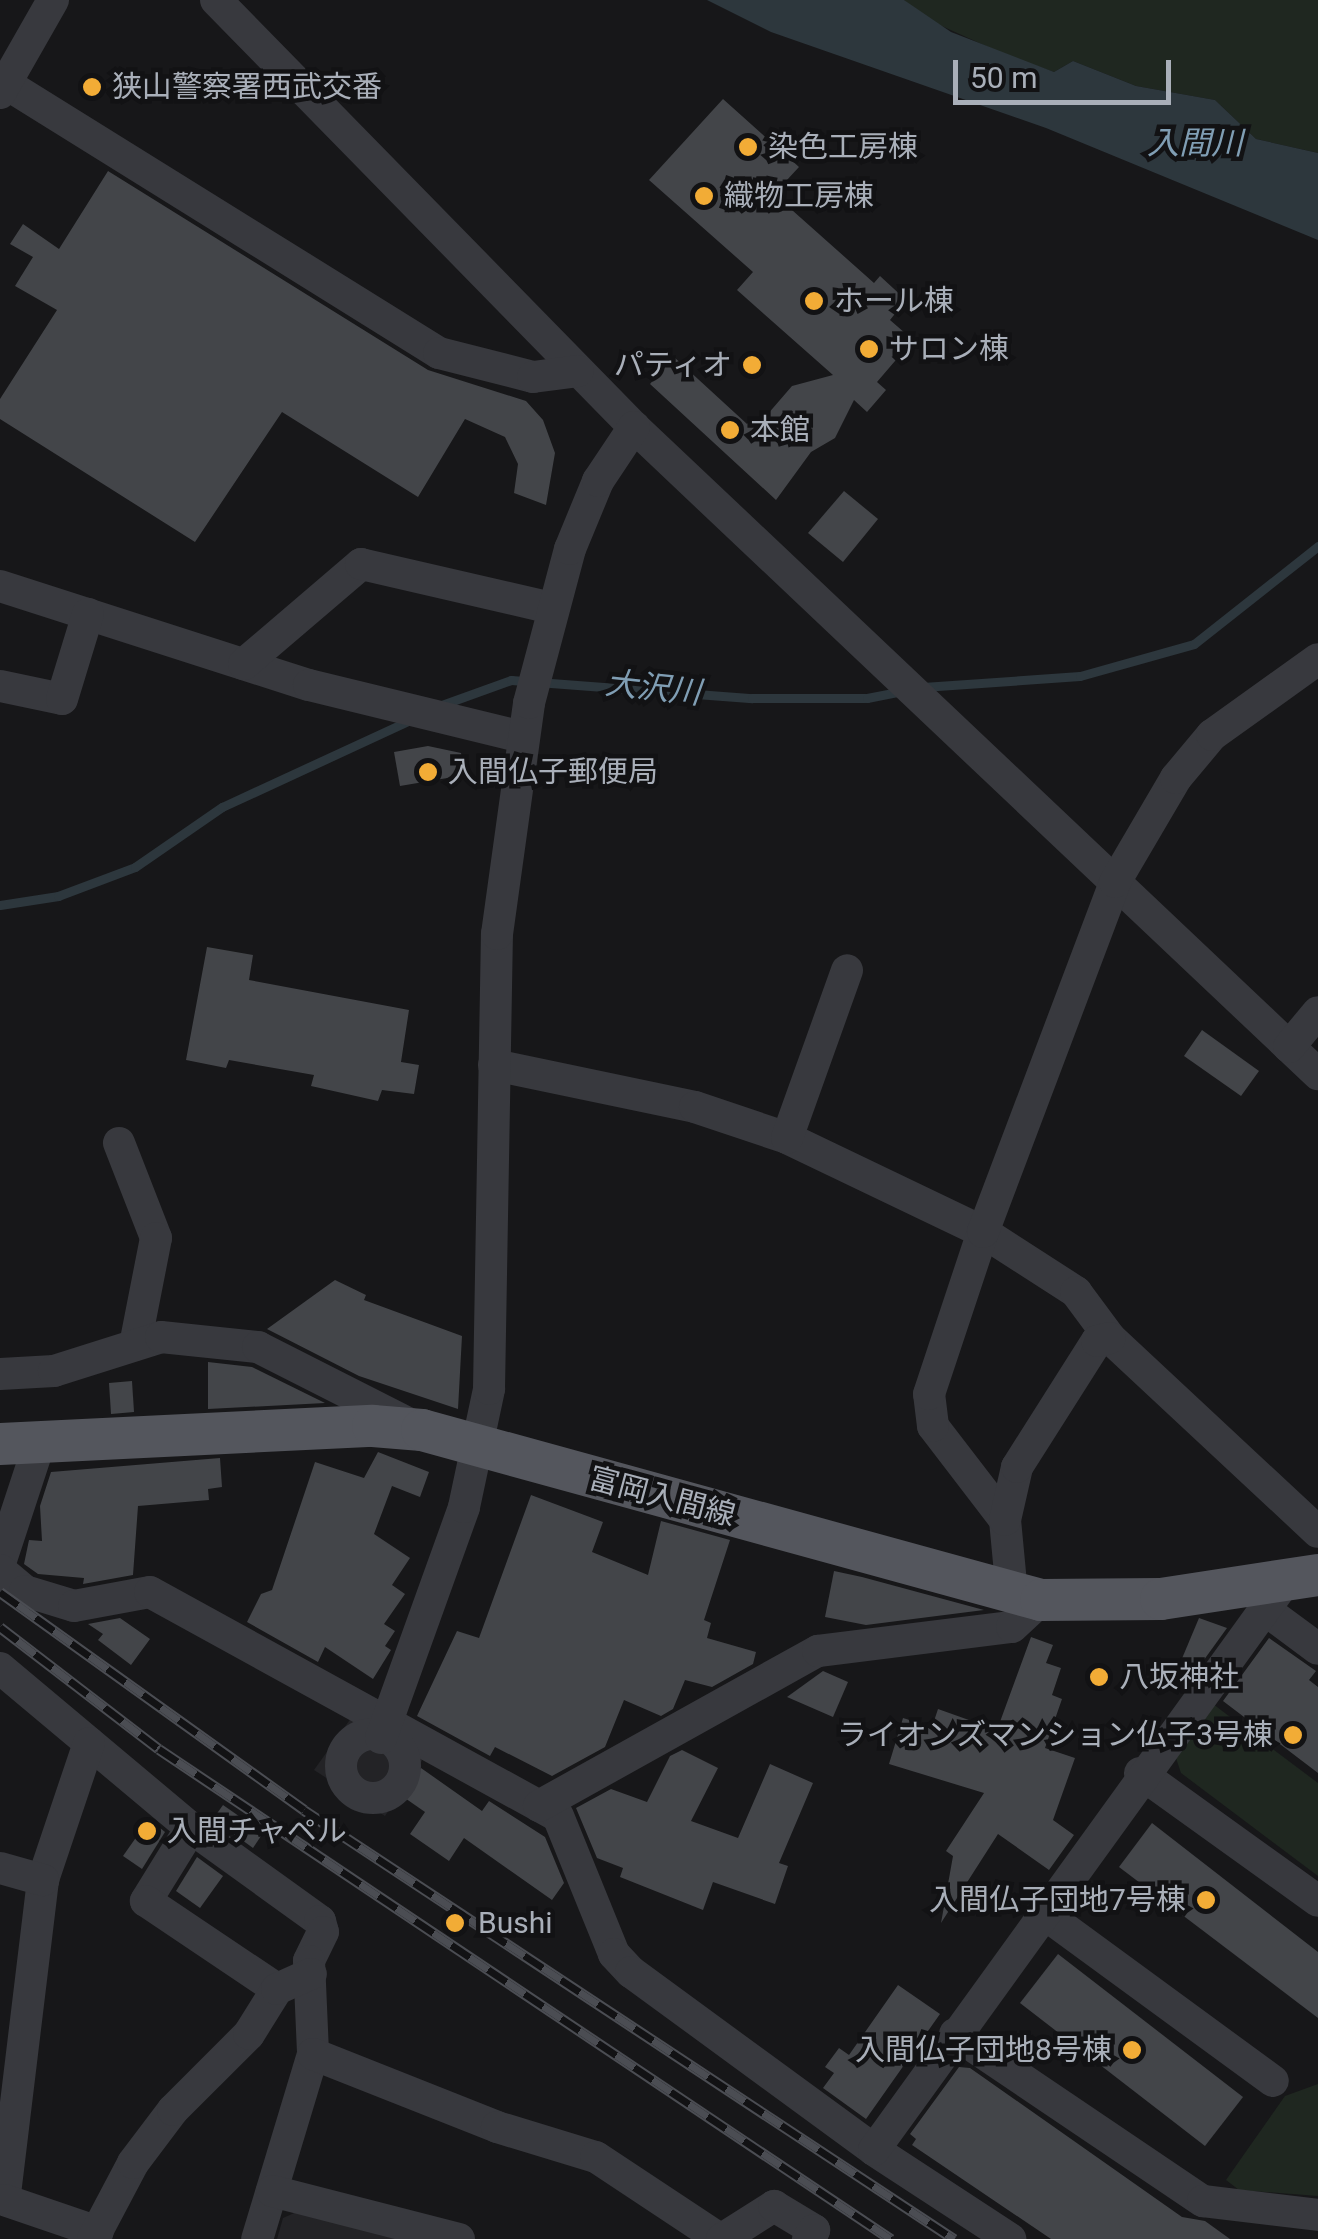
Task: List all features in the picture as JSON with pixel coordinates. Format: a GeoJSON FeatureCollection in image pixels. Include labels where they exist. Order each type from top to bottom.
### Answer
{"type":"FeatureCollection","features":[{"type":"Feature","properties":{"kind":"main road","name":"富岡入間線"},"geometry":{"type":"LineString","coordinates":[[20,1442],[373,1426],[422,1430],[1026,1597],[1161,1599],[1289,1588]]}},
{"type":"Feature","properties":{"kind":"street"},"geometry":{"type":"LineString","coordinates":[[53,0],[2,86],[439,353],[533,377],[578,371]]}},
{"type":"Feature","properties":{"kind":"street"},"geometry":{"type":"LineString","coordinates":[[216,0],[634,427],[1318,1074]]}},
{"type":"Feature","properties":{"kind":"street"},"geometry":{"type":"LineString","coordinates":[[385,1730],[480,1447],[494,1326],[494,1066],[502,879],[529,703],[551,608],[591,496],[634,427]]}},
{"type":"Feature","properties":{"kind":"street"},"geometry":{"type":"LineString","coordinates":[[244,664],[362,564],[551,608]]}},
{"type":"Feature","properties":{"kind":"street"},"geometry":{"type":"LineString","coordinates":[[0,586],[244,664],[523,737]]}},
{"type":"Feature","properties":{"kind":"street"},"geometry":{"type":"LineString","coordinates":[[0,686],[62,699],[88,614]]}},
{"type":"Feature","properties":{"kind":"street"},"geometry":{"type":"LineString","coordinates":[[538,1806],[818,1650],[1012,1626],[1026,1597],[1005,1520],[933,1426],[929,1394],[983,1232],[1115,882],[1176,778],[1212,736],[1318,659]]}},
{"type":"Feature","properties":{"kind":"street"},"geometry":{"type":"LineString","coordinates":[[787,1138],[847,970]]}},
{"type":"Feature","properties":{"kind":"street"},"geometry":{"type":"LineString","coordinates":[[1289,1047],[1318,1012]]}},
{"type":"Feature","properties":{"kind":"street"},"geometry":{"type":"LineString","coordinates":[[494,1066],[695,1107],[787,1138],[983,1232],[1076,1292],[1110,1338],[1318,1532]]}},
{"type":"Feature","properties":{"kind":"street"},"geometry":{"type":"LineString","coordinates":[[119,1143],[156,1238],[135,1344]]}},
{"type":"Feature","properties":{"kind":"street"},"geometry":{"type":"LineString","coordinates":[[0,1374],[54,1372],[162,1337],[258,1347],[422,1430]]}},
{"type":"Feature","properties":{"kind":"street"},"geometry":{"type":"LineString","coordinates":[[1005,1520],[1017,1467],[1098,1341],[1110,1338]]}},
{"type":"Feature","properties":{"kind":"street"},"geometry":{"type":"LineString","coordinates":[[20,1442],[0,1567],[26,1590],[74,1606],[150,1592],[385,1730],[558,1816],[614,1954],[631,1972],[874,2150],[1010,2239]]}},
{"type":"Feature","properties":{"kind":"street"},"geometry":{"type":"LineString","coordinates":[[874,2150],[1140,1774],[1289,1588],[1318,1649]]}},
{"type":"Feature","properties":{"kind":"street"},"geometry":{"type":"LineString","coordinates":[[0,1668],[190,1828],[320,1920],[310,1974],[314,2054],[257,2239]]}},
{"type":"Feature","properties":{"kind":"street"},"geometry":{"type":"LineString","coordinates":[[90,1744],[43,1880],[14,1988],[4,2200],[96,2235],[155,2133],[250,2034],[277,1989],[310,1974]]}},
{"type":"Feature","properties":{"kind":"street"},"geometry":{"type":"LineString","coordinates":[[1140,1774],[1318,1901]]}},
{"type":"Feature","properties":{"kind":"street"},"geometry":{"type":"LineString","coordinates":[[190,1828],[146,1901],[277,1989]]}},
{"type":"Feature","properties":{"kind":"street"},"geometry":{"type":"LineString","coordinates":[[0,1868],[43,1880]]}},
{"type":"Feature","properties":{"kind":"street"},"geometry":{"type":"LineString","coordinates":[[1042,1912],[1273,2081]]}},
{"type":"Feature","properties":{"kind":"street"},"geometry":{"type":"LineString","coordinates":[[955,2034],[1203,2202],[1318,2215]]}},
{"type":"Feature","properties":{"kind":"street"},"geometry":{"type":"LineString","coordinates":[[314,2054],[498,2127],[596,2156],[721,2239],[774,2206],[814,2230],[808,2239]]}},
{"type":"Feature","properties":{"kind":"street"},"geometry":{"type":"LineString","coordinates":[[272,2190],[459,2239]]}},
{"type":"Feature","properties":{"kind":"shaded area"},"geometry":{"type":"Polygon","coordinates":[[[904,0],[1318,0],[1318,153],[1256,139],[1215,100],[1136,86],[1073,61],[1054,72],[1008,56],[922,17],[904,0]]]}},
{"type":"Feature","properties":{"kind":"shaded area"},"geometry":{"type":"Polygon","coordinates":[[[1213,1704],[1318,1783],[1318,1876],[1181,1773],[1175,1755],[1213,1704]]]}},
{"type":"Feature","properties":{"kind":"shaded area"},"geometry":{"type":"Polygon","coordinates":[[[354,1714],[425,1756],[385,1816],[314,1770],[354,1714]]]}},
{"type":"Feature","properties":{"kind":"shaded area"},"geometry":{"type":"Polygon","coordinates":[[[1318,2084],[1318,2196],[1239,2190],[1226,2180],[1285,2096],[1318,2084]]]}},
{"type":"Feature","properties":{"kind":"shaded area"},"geometry":{"type":"Polygon","coordinates":[[[301,2210],[423,2239],[277,2239],[283,2218],[301,2210]]]}},
{"type":"Feature","properties":{"kind":"water","name":"入間川"},"geometry":{"type":"Polygon","coordinates":[[[707,0],[904,0],[951,32],[1054,72],[1073,61],[1136,86],[1215,100],[1256,139],[1318,153],[1318,240],[1046,128],[771,32],[707,0]]]}},
{"type":"Feature","properties":{"kind":"building"},"geometry":{"type":"Polygon","coordinates":[[[723,99],[799,167],[774,194],[874,283],[880,276],[906,300],[890,320],[913,340],[877,382],[886,390],[867,412],[854,400],[835,438],[811,452],[776,500],[650,384],[674,357],[747,424],[753,417],[760,423],[792,386],[833,375],[737,290],[753,272],[649,180],[723,99]]]}},
{"type":"Feature","properties":{"kind":"building"},"geometry":{"type":"Polygon","coordinates":[[[108,171],[428,370],[526,401],[543,420],[555,453],[546,505],[514,493],[518,464],[505,437],[465,419],[418,497],[282,412],[195,542],[0,419],[0,399],[57,310],[15,286],[33,257],[10,244],[23,224],[59,249],[108,171]]]}},
{"type":"Feature","properties":{"kind":"building"},"geometry":{"type":"Polygon","coordinates":[[[844,491],[878,519],[843,562],[808,533],[844,491]]]}},
{"type":"Feature","properties":{"kind":"building"},"geometry":{"type":"Polygon","coordinates":[[[428,746],[461,753],[465,775],[400,786],[394,752],[428,746]]]}},
{"type":"Feature","properties":{"kind":"building"},"geometry":{"type":"Polygon","coordinates":[[[207,947],[253,955],[249,980],[409,1010],[401,1062],[419,1065],[414,1094],[382,1090],[378,1101],[311,1086],[314,1075],[229,1060],[226,1068],[186,1060],[207,947]]]}},
{"type":"Feature","properties":{"kind":"building"},"geometry":{"type":"Polygon","coordinates":[[[1202,1030],[1259,1071],[1241,1096],[1184,1056],[1202,1030]]]}},
{"type":"Feature","properties":{"kind":"building"},"geometry":{"type":"Polygon","coordinates":[[[335,1280],[366,1295],[364,1300],[462,1336],[458,1409],[359,1376],[267,1329],[335,1280]]]}},
{"type":"Feature","properties":{"kind":"building"},"geometry":{"type":"Polygon","coordinates":[[[208,1362],[252,1367],[325,1403],[208,1409],[208,1362]]]}},
{"type":"Feature","properties":{"kind":"building"},"geometry":{"type":"Polygon","coordinates":[[[132,1381],[134,1412],[111,1414],[109,1383],[132,1381]]]}},
{"type":"Feature","properties":{"kind":"building"},"geometry":{"type":"Polygon","coordinates":[[[378,1452],[429,1472],[420,1497],[392,1486],[374,1534],[410,1558],[392,1585],[405,1594],[384,1624],[395,1631],[385,1646],[391,1650],[373,1679],[325,1647],[318,1662],[247,1622],[261,1594],[272,1590],[315,1462],[364,1478],[378,1452]]]}},
{"type":"Feature","properties":{"kind":"building"},"geometry":{"type":"Polygon","coordinates":[[[220,1458],[222,1487],[208,1489],[209,1500],[138,1506],[133,1575],[83,1584],[84,1578],[38,1574],[24,1564],[29,1540],[42,1541],[40,1506],[51,1472],[220,1458]]]}},
{"type":"Feature","properties":{"kind":"building"},"geometry":{"type":"Polygon","coordinates":[[[531,1495],[603,1522],[592,1552],[648,1575],[661,1521],[730,1540],[704,1620],[711,1623],[707,1638],[756,1652],[753,1664],[712,1687],[685,1680],[673,1709],[661,1716],[624,1700],[605,1747],[552,1776],[495,1747],[490,1756],[417,1716],[457,1631],[479,1638],[531,1495]]]}},
{"type":"Feature","properties":{"kind":"building"},"geometry":{"type":"Polygon","coordinates":[[[834,1571],[984,1610],[866,1625],[825,1617],[834,1571]]]}},
{"type":"Feature","properties":{"kind":"building"},"geometry":{"type":"Polygon","coordinates":[[[120,1618],[150,1639],[131,1665],[98,1640],[103,1634],[88,1624],[120,1618]]]}},
{"type":"Feature","properties":{"kind":"building"},"geometry":{"type":"Polygon","coordinates":[[[1199,1618],[1227,1628],[1193,1675],[1178,1668],[1199,1618]]]}},
{"type":"Feature","properties":{"kind":"building"},"geometry":{"type":"Polygon","coordinates":[[[1031,1637],[1053,1645],[1046,1663],[1061,1668],[1052,1695],[1062,1699],[1045,1748],[1075,1758],[1053,1820],[1074,1835],[1049,1870],[998,1834],[941,1923],[953,1856],[946,1851],[984,1793],[889,1764],[903,1718],[932,1727],[938,1709],[997,1730],[1031,1637]]]}},
{"type":"Feature","properties":{"kind":"building","name":"ライオンズマンション仏子3号棟"},"geometry":{"type":"Polygon","coordinates":[[[1269,1638],[1316,1671],[1309,1680],[1318,1687],[1318,1773],[1223,1701],[1269,1638]]]}},
{"type":"Feature","properties":{"kind":"building"},"geometry":{"type":"Polygon","coordinates":[[[823,1671],[848,1682],[833,1717],[787,1697],[823,1671]]]}},
{"type":"Feature","properties":{"kind":"building"},"geometry":{"type":"Polygon","coordinates":[[[682,1750],[718,1768],[691,1821],[738,1838],[770,1764],[813,1783],[779,1863],[788,1866],[775,1904],[713,1882],[703,1910],[620,1877],[623,1868],[597,1858],[576,1808],[611,1789],[647,1802],[670,1756],[682,1750]]]}},
{"type":"Feature","properties":{"kind":"building"},"geometry":{"type":"Polygon","coordinates":[[[421,1768],[482,1811],[489,1801],[545,1837],[564,1883],[552,1900],[464,1838],[449,1861],[410,1834],[425,1812],[402,1796],[421,1768]]]}},
{"type":"Feature","properties":{"kind":"building"},"geometry":{"type":"Polygon","coordinates":[[[223,1805],[263,1833],[253,1848],[213,1819],[223,1805]]]}},
{"type":"Feature","properties":{"kind":"building"},"geometry":{"type":"Polygon","coordinates":[[[149,1819],[165,1832],[142,1869],[123,1856],[149,1819]]]}},
{"type":"Feature","properties":{"kind":"building","name":"入間仏子団地7号棟"},"geometry":{"type":"Polygon","coordinates":[[[1152,1823],[1318,1952],[1318,2018],[1119,1867],[1152,1823]]]}},
{"type":"Feature","properties":{"kind":"building"},"geometry":{"type":"Polygon","coordinates":[[[197,1857],[223,1876],[200,1908],[176,1891],[197,1857]]]}},
{"type":"Feature","properties":{"kind":"building","name":"入間仏子団地8号棟"},"geometry":{"type":"Polygon","coordinates":[[[1058,1954],[1243,2097],[1205,2146],[1020,2003],[1058,1954]]]}},
{"type":"Feature","properties":{"kind":"building"},"geometry":{"type":"Polygon","coordinates":[[[898,1985],[940,2014],[866,2119],[823,2088],[834,2073],[825,2067],[839,2048],[849,2055],[898,1985]]]}},
{"type":"Feature","properties":{"kind":"building"},"geometry":{"type":"Polygon","coordinates":[[[959,2067],[970,2068],[1182,2217],[1205,2221],[1230,2239],[1051,2239],[912,2145],[916,2139],[910,2134],[959,2067]]]}},
{"type":"Feature","properties":{"kind":"waterway","name":"大沢川"},"geometry":{"type":"LineString","coordinates":[[923,687],[1080,676],[1194,644],[1318,546]]}},
{"type":"Feature","properties":{"kind":"waterway","name":"大沢川"},"geometry":{"type":"LineString","coordinates":[[436,707],[511,680],[752,698],[867,698],[903,691]]}},
{"type":"Feature","properties":{"kind":"waterway","name":"大沢川"},"geometry":{"type":"LineString","coordinates":[[0,905],[58,896],[135,867],[222,807],[408,721]]}},
{"type":"Feature","properties":{"kind":"railway"},"geometry":{"type":"LineString","coordinates":[[0,1592],[304,1810],[954,2239]]}},
{"type":"Feature","properties":{"kind":"railway"},"geometry":{"type":"LineString","coordinates":[[0,1627],[159,1749],[891,2239]]}},
{"type":"Feature","properties":{"kind":"place","name":"狭山警察署西武交番"},"geometry":{"type":"Point","coordinates":[92,87]}},
{"type":"Feature","properties":{"kind":"place","name":"染色工房棟"},"geometry":{"type":"Point","coordinates":[748,147]}},
{"type":"Feature","properties":{"kind":"place","name":"織物工房棟"},"geometry":{"type":"Point","coordinates":[704,196]}},
{"type":"Feature","properties":{"kind":"place","name":"ホール棟"},"geometry":{"type":"Point","coordinates":[814,301]}},
{"type":"Feature","properties":{"kind":"place","name":"サロン棟"},"geometry":{"type":"Point","coordinates":[869,349]}},
{"type":"Feature","properties":{"kind":"place","name":"パティオ"},"geometry":{"type":"Point","coordinates":[752,365]}},
{"type":"Feature","properties":{"kind":"place","name":"本館"},"geometry":{"type":"Point","coordinates":[730,430]}},
{"type":"Feature","properties":{"kind":"place","name":"入間仏子郵便局"},"geometry":{"type":"Point","coordinates":[428,772]}},
{"type":"Feature","properties":{"kind":"place","name":"八坂神社"},"geometry":{"type":"Point","coordinates":[1099,1677]}},
{"type":"Feature","properties":{"kind":"place","name":"ライオンズマンション仏子3号棟"},"geometry":{"type":"Point","coordinates":[1293,1735]}},
{"type":"Feature","properties":{"kind":"place","name":"入間チャペル"},"geometry":{"type":"Point","coordinates":[147,1831]}},
{"type":"Feature","properties":{"kind":"place","name":"入間仏子団地7号棟"},"geometry":{"type":"Point","coordinates":[1206,1900]}},
{"type":"Feature","properties":{"kind":"place","name":"Bushi"},"geometry":{"type":"Point","coordinates":[455,1923]}},
{"type":"Feature","properties":{"kind":"place","name":"入間仏子団地8号棟"},"geometry":{"type":"Point","coordinates":[1132,2050]}}]}
